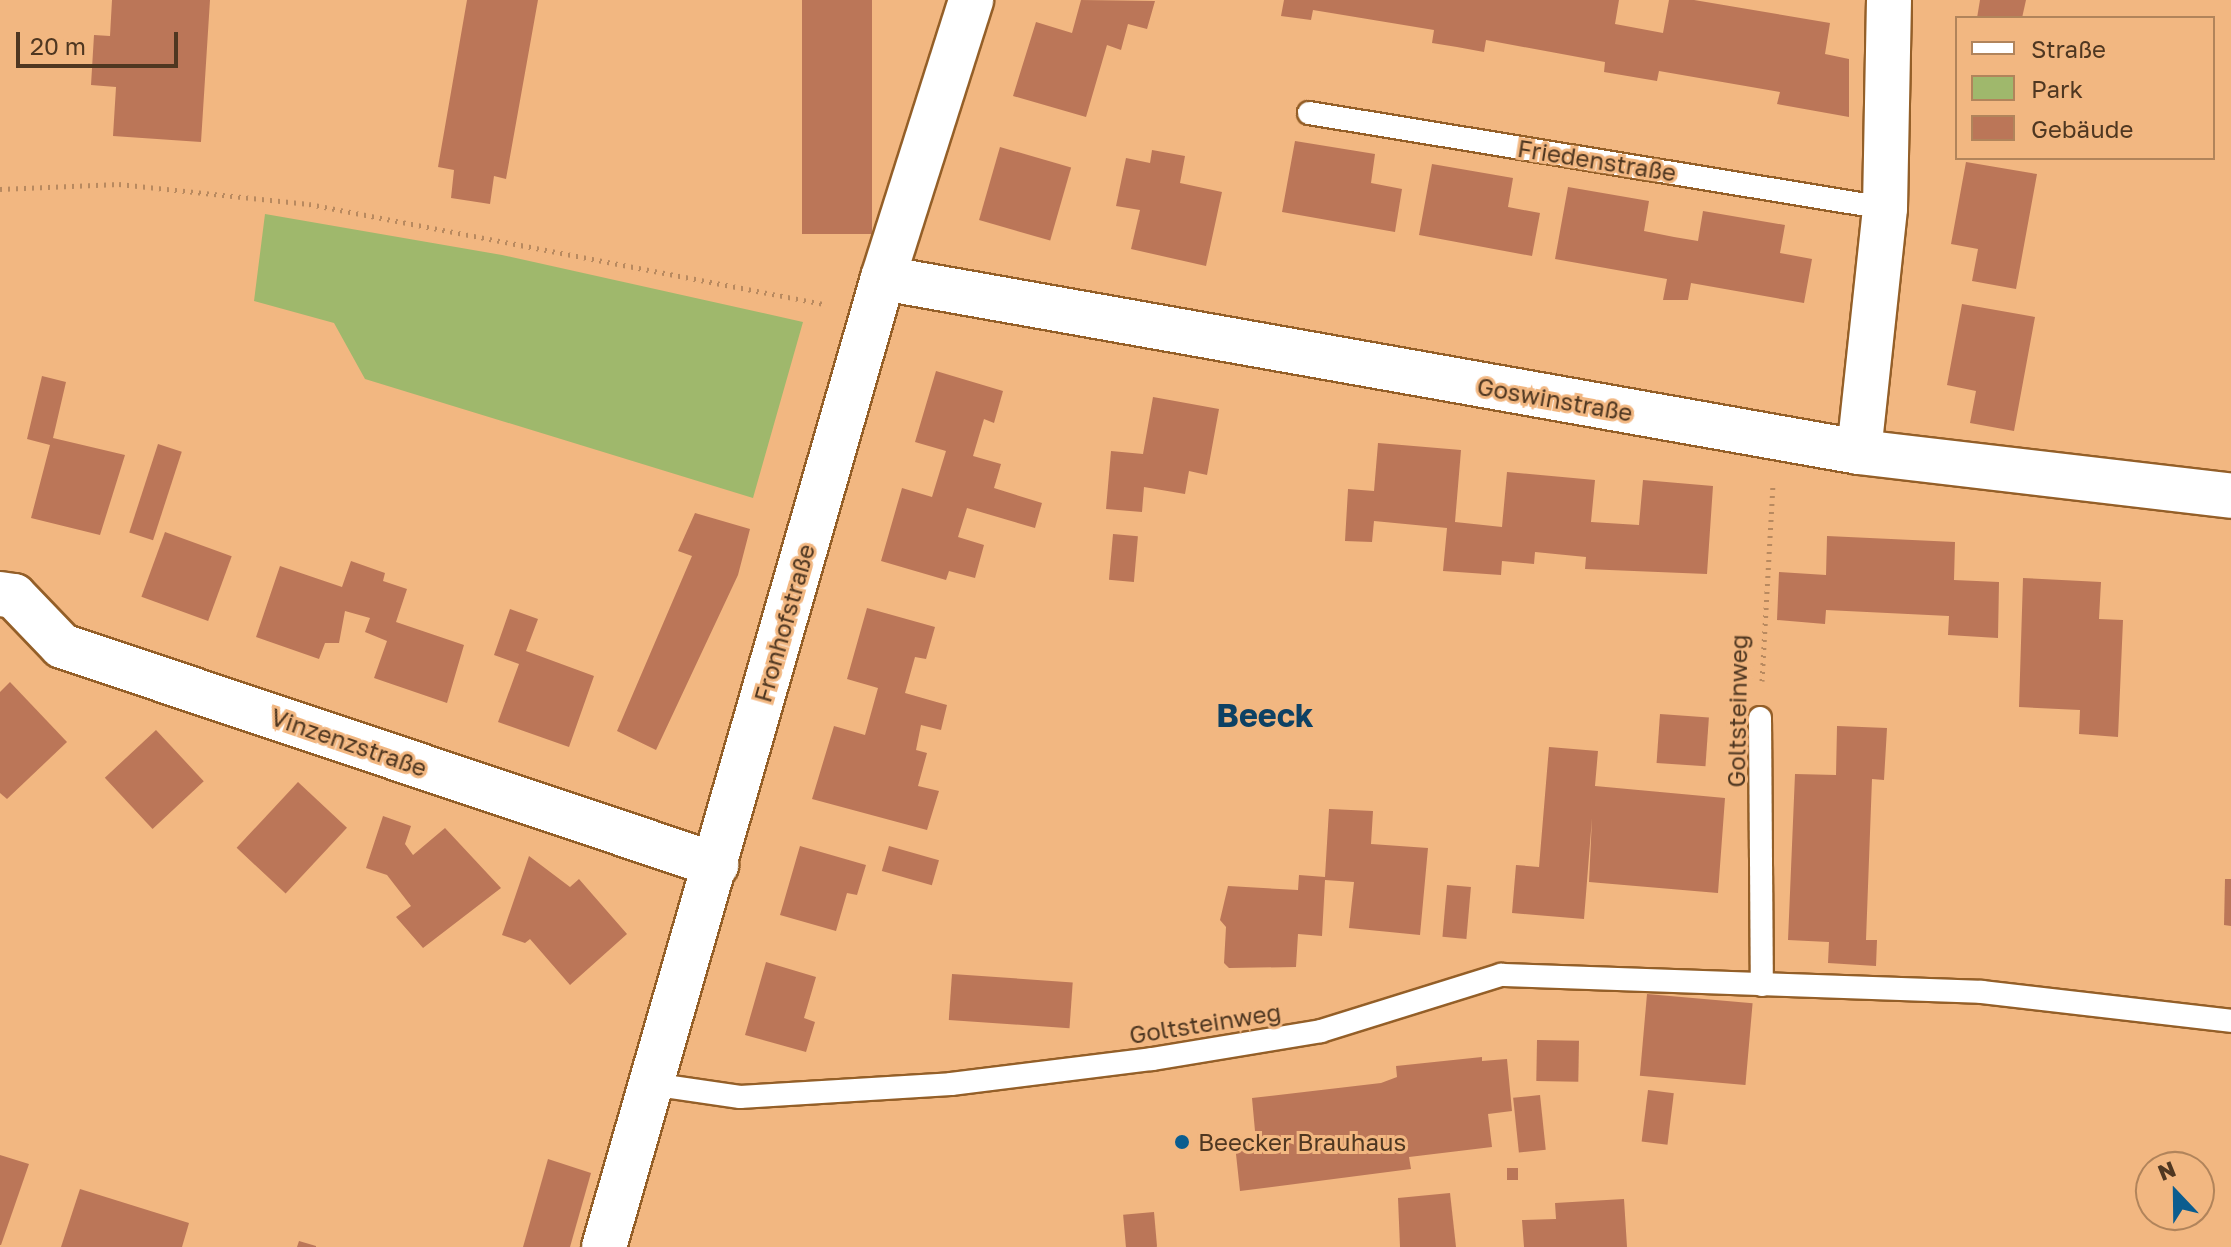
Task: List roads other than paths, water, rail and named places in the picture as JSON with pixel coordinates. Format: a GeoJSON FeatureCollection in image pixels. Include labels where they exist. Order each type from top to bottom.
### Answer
{"type":"FeatureCollection","features":[{"type":"Feature","properties":{"kind":"street","name":"Fronhofstraße"},"geometry":{"type":"LineString","coordinates":[[604,1247],[878,296],[971,0]]}},
{"type":"Feature","properties":{"kind":"street"},"geometry":{"type":"LineString","coordinates":[[1859,452],[1885,208],[1887,0]]}},
{"type":"Feature","properties":{"kind":"street","name":"Goswinstraße"},"geometry":{"type":"LineString","coordinates":[[878,296],[1859,452],[2231,496]]}},
{"type":"Feature","properties":{"kind":"street","name":"Vinzenzstraße"},"geometry":{"type":"LineString","coordinates":[[0,594],[14,596],[62,646],[716,865]]}},
{"type":"Feature","properties":{"kind":"lane","name":"Friedenstraße"},"geometry":{"type":"LineString","coordinates":[[1309,113],[1885,208]]}},
{"type":"Feature","properties":{"kind":"lane","name":"Goltsteinweg"},"geometry":{"type":"LineString","coordinates":[[1760,718],[1762,985]]}},
{"type":"Feature","properties":{"kind":"lane","name":"Goltsteinweg"},"geometry":{"type":"LineString","coordinates":[[651,1084],[740,1097],[951,1084],[1136,1061],[1321,1031],[1501,975],[1982,992],[2231,1021]]}},
{"type":"Feature","properties":{"kind":"place","name":"Beecker Brauhaus"},"geometry":{"type":"Point","coordinates":[1182,1142]}},
{"type":"Feature","properties":{"kind":"district","name":"Beeck"},"geometry":{"type":"Point","coordinates":[1265,715]}}]}
